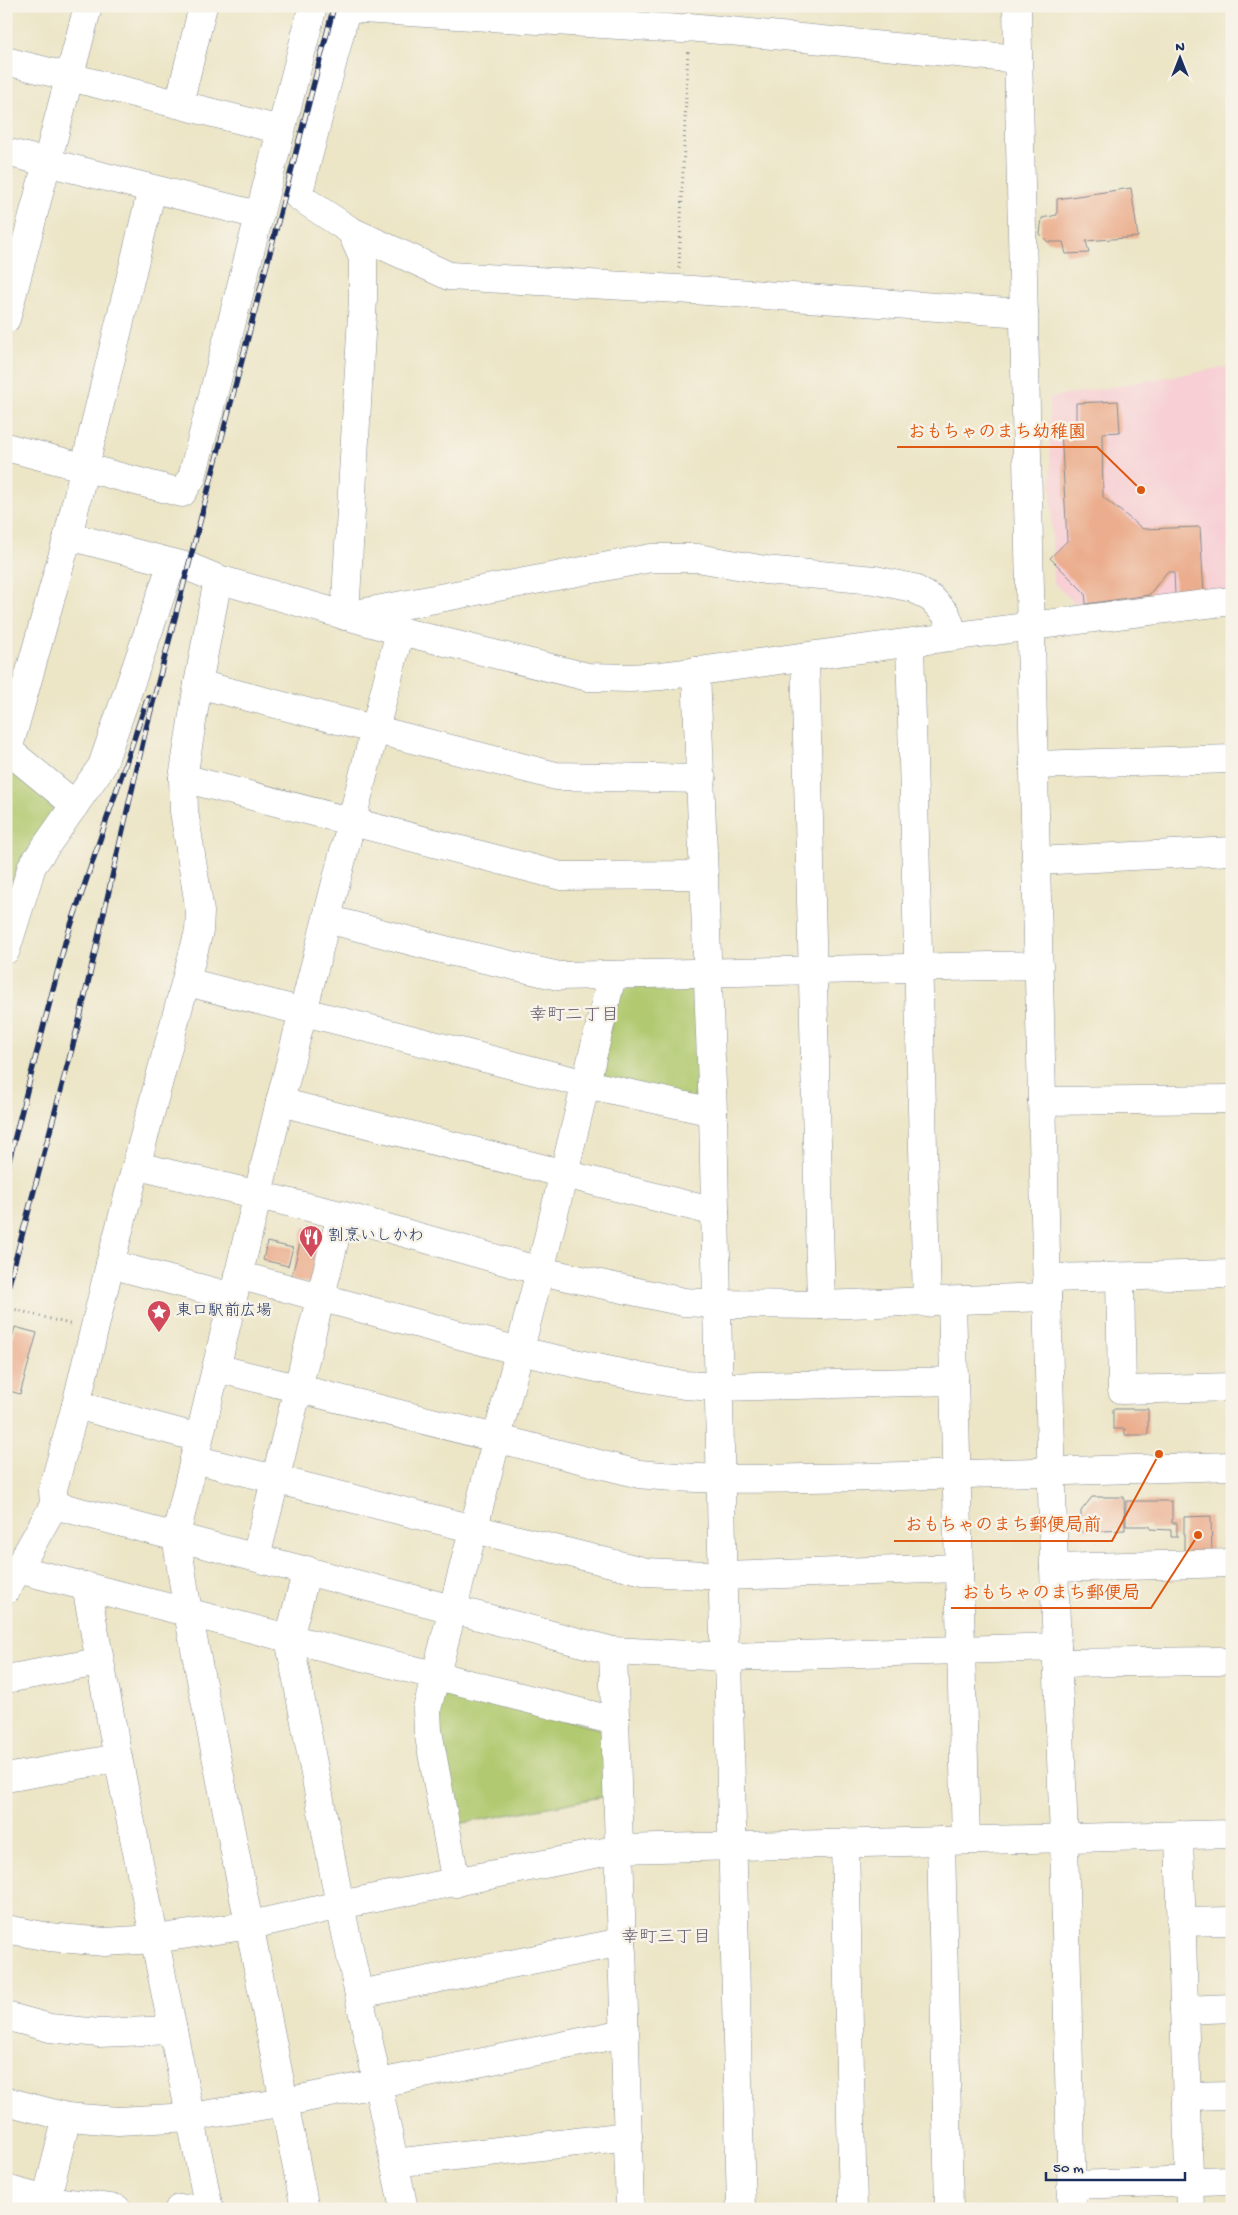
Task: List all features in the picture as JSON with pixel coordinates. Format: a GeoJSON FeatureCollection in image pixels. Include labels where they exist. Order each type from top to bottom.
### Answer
{"type":"FeatureCollection","features":[{"type":"Feature","properties":{"kind":"street"},"geometry":{"type":"LineString","coordinates":[[6,319],[14,254],[47,162],[88,6]]}},
{"type":"Feature","properties":{"kind":"street"},"geometry":{"type":"LineString","coordinates":[[179,104],[203,6]]}},
{"type":"Feature","properties":{"kind":"street"},"geometry":{"type":"LineString","coordinates":[[6,447],[182,493],[192,477],[258,215],[314,6]]}},
{"type":"Feature","properties":{"kind":"street"},"geometry":{"type":"LineString","coordinates":[[1017,6],[1036,861],[1054,1568],[1064,1838],[1071,2197],[1189,2181],[1232,2180]]}},
{"type":"Feature","properties":{"kind":"street"},"geometry":{"type":"LineString","coordinates":[[1018,59],[689,27],[682,29],[347,7],[298,196],[351,231],[449,276],[678,289],[1024,313]]}},
{"type":"Feature","properties":{"kind":"street"},"geometry":{"type":"LineString","coordinates":[[6,61],[281,130]]}},
{"type":"Feature","properties":{"kind":"street"},"geometry":{"type":"LineString","coordinates":[[6,152],[258,215]]}},
{"type":"Feature","properties":{"kind":"street"},"geometry":{"type":"LineString","coordinates":[[75,805],[8,750],[86,467],[152,189]]}},
{"type":"Feature","properties":{"kind":"street"},"geometry":{"type":"LineString","coordinates":[[345,616],[363,298],[363,258],[351,231]]}},
{"type":"Feature","properties":{"kind":"street"},"geometry":{"type":"LineString","coordinates":[[68,536],[172,563],[218,579],[400,631],[588,677],[630,678],[696,671],[910,643],[1032,624],[1232,601]]}},
{"type":"Feature","properties":{"kind":"street"},"geometry":{"type":"LineString","coordinates":[[345,616],[651,558],[698,558],[765,570],[875,580],[913,588],[932,599],[946,614],[954,635]]}},
{"type":"Feature","properties":{"kind":"street"},"geometry":{"type":"LineString","coordinates":[[6,950],[14,893],[102,766],[172,563]]}},
{"type":"Feature","properties":{"kind":"street"},"geometry":{"type":"LineString","coordinates":[[218,579],[198,684],[184,778],[184,811],[200,912],[199,931],[138,1166],[110,1264],[76,1405],[53,1489],[54,1504],[12,1580],[86,1586],[615,1721]]}},
{"type":"Feature","properties":{"kind":"street"},"geometry":{"type":"LineString","coordinates":[[305,2209],[286,2102],[188,1612],[176,1535],[280,1102],[400,631]]}},
{"type":"Feature","properties":{"kind":"street"},"geometry":{"type":"LineString","coordinates":[[910,643],[917,968],[939,1302],[954,1380],[957,1475],[961,1648],[954,1841],[949,2209]]}},
{"type":"Feature","properties":{"kind":"street"},"geometry":{"type":"LineString","coordinates":[[805,657],[821,1305]]}},
{"type":"Feature","properties":{"kind":"street"},"geometry":{"type":"LineString","coordinates":[[696,671],[702,779],[713,1112],[724,1642],[728,1657],[741,2209]]}},
{"type":"Feature","properties":{"kind":"street"},"geometry":{"type":"LineString","coordinates":[[198,684],[556,776],[702,779]]}},
{"type":"Feature","properties":{"kind":"street"},"geometry":{"type":"LineString","coordinates":[[1034,765],[1232,759]]}},
{"type":"Feature","properties":{"kind":"street"},"geometry":{"type":"LineString","coordinates":[[184,778],[561,876],[704,875]]}},
{"type":"Feature","properties":{"kind":"street"},"geometry":{"type":"LineString","coordinates":[[1036,861],[1232,851]]}},
{"type":"Feature","properties":{"kind":"street"},"geometry":{"type":"LineString","coordinates":[[327,919],[550,974],[612,976],[1039,965]]}},
{"type":"Feature","properties":{"kind":"street"},"geometry":{"type":"LineString","coordinates":[[456,1883],[428,1731],[428,1710],[540,1271],[612,976]]}},
{"type":"Feature","properties":{"kind":"street"},"geometry":{"type":"LineString","coordinates":[[187,982],[586,1084],[713,1112]]}},
{"type":"Feature","properties":{"kind":"street"},"geometry":{"type":"LineString","coordinates":[[1042,1101],[1232,1099]]}},
{"type":"Feature","properties":{"kind":"street"},"geometry":{"type":"LineString","coordinates":[[280,1102],[715,1212]]}},
{"type":"Feature","properties":{"kind":"street"},"geometry":{"type":"LineString","coordinates":[[138,1166],[341,1215],[540,1271],[639,1294],[684,1302],[821,1305],[939,1302],[1120,1277],[1232,1274]]}},
{"type":"Feature","properties":{"kind":"street"},"geometry":{"type":"LineString","coordinates":[[256,1556],[341,1215]]}},
{"type":"Feature","properties":{"kind":"street"},"geometry":{"type":"LineString","coordinates":[[110,1264],[236,1286],[321,1298],[519,1351],[657,1380],[720,1387],[954,1380]]}},
{"type":"Feature","properties":{"kind":"street"},"geometry":{"type":"LineString","coordinates":[[1120,1277],[1122,1390],[1232,1387]]}},
{"type":"Feature","properties":{"kind":"street"},"geometry":{"type":"LineString","coordinates":[[216,1368],[639,1474],[721,1480],[1232,1466]]}},
{"type":"Feature","properties":{"kind":"street"},"geometry":{"type":"LineString","coordinates":[[76,1405],[276,1479],[647,1572],[723,1576],[959,1568]]}},
{"type":"Feature","properties":{"kind":"street"},"geometry":{"type":"LineString","coordinates":[[54,1504],[613,1651],[728,1657],[961,1648],[1057,1655],[1219,1660]]}},
{"type":"Feature","properties":{"kind":"street"},"geometry":{"type":"LineString","coordinates":[[1054,1568],[1232,1563]]}},
{"type":"Feature","properties":{"kind":"street"},"geometry":{"type":"LineString","coordinates":[[307,1570],[288,1638],[340,1904],[404,2209]]}},
{"type":"Feature","properties":{"kind":"street"},"geometry":{"type":"LineString","coordinates":[[86,1586],[99,1662],[209,2208],[179,2209]]}},
{"type":"Feature","properties":{"kind":"street"},"geometry":{"type":"LineString","coordinates":[[613,1651],[630,2209]]}},
{"type":"Feature","properties":{"kind":"street"},"geometry":{"type":"LineString","coordinates":[[6,1679],[99,1662]]}},
{"type":"Feature","properties":{"kind":"street"},"geometry":{"type":"LineString","coordinates":[[6,1778],[118,1758]]}},
{"type":"Feature","properties":{"kind":"street"},"geometry":{"type":"LineString","coordinates":[[6,1929],[105,1942],[155,1939],[251,1924],[340,1904],[619,1850],[1232,1834]]}},
{"type":"Feature","properties":{"kind":"street"},"geometry":{"type":"LineString","coordinates":[[1179,1835],[1190,2209]]}},
{"type":"Feature","properties":{"kind":"street"},"geometry":{"type":"LineString","coordinates":[[845,1843],[853,2209]]}},
{"type":"Feature","properties":{"kind":"street"},"geometry":{"type":"LineString","coordinates":[[1181,1922],[1232,1921]]}},
{"type":"Feature","properties":{"kind":"street"},"geometry":{"type":"LineString","coordinates":[[359,1994],[622,1942]]}},
{"type":"Feature","properties":{"kind":"street"},"geometry":{"type":"LineString","coordinates":[[1184,2010],[1232,2008]]}},
{"type":"Feature","properties":{"kind":"street"},"geometry":{"type":"LineString","coordinates":[[6,2016],[50,2028],[99,2033],[172,2030]]}},
{"type":"Feature","properties":{"kind":"street"},"geometry":{"type":"LineString","coordinates":[[6,2101],[67,2117],[118,2121],[191,2117],[286,2102],[625,2034]]}},
{"type":"Feature","properties":{"kind":"street"},"geometry":{"type":"LineString","coordinates":[[1186,2096],[1232,2095]]}},
{"type":"Feature","properties":{"kind":"street"},"geometry":{"type":"LineString","coordinates":[[45,2204],[67,2117]]}},
{"type":"Feature","properties":{"kind":"street"},"geometry":{"type":"LineString","coordinates":[[394,2163],[628,2136]]}},
{"type":"Feature","properties":{"kind":"street"},"geometry":{"type":"LineString","coordinates":[[6,2190],[45,2204],[117,2209]]}},
{"type":"Feature","properties":{"kind":"path"},"geometry":{"type":"LineString","coordinates":[[678,289],[689,27]]}},
{"type":"Feature","properties":{"kind":"path"},"geometry":{"type":"LineString","coordinates":[[6,1307],[93,1331]]}},
{"type":"Feature","properties":{"kind":"shaded area"},"geometry":{"type":"Polygon","coordinates":[[[1232,366],[1232,592],[1083,611],[1053,582],[1049,398],[1232,366]]]}},
{"type":"Feature","properties":{"kind":"green space"},"geometry":{"type":"Polygon","coordinates":[[[6,763],[66,807],[19,863],[13,880],[6,879],[6,763]]]}},
{"type":"Feature","properties":{"kind":"green space"},"geometry":{"type":"Polygon","coordinates":[[[622,985],[698,985],[701,1101],[597,1077],[622,985]]]}},
{"type":"Feature","properties":{"kind":"green space"},"geometry":{"type":"Polygon","coordinates":[[[441,1690],[609,1731],[607,1796],[453,1825],[435,1722],[441,1690]]]}},
{"type":"Feature","properties":{"kind":"building"},"geometry":{"type":"Polygon","coordinates":[[[1131,188],[1138,237],[1086,241],[1089,253],[1066,254],[1063,242],[1048,242],[1040,234],[1042,218],[1057,215],[1057,199],[1131,188]]]}},
{"type":"Feature","properties":{"kind":"building"},"geometry":{"type":"Polygon","coordinates":[[[1118,401],[1120,432],[1102,433],[1103,497],[1143,529],[1200,527],[1204,594],[1175,595],[1174,572],[1167,572],[1149,595],[1086,604],[1085,593],[1050,558],[1067,541],[1061,429],[1076,428],[1076,403],[1118,401]]]}},
{"type":"Feature","properties":{"kind":"building"},"geometry":{"type":"Polygon","coordinates":[[[304,1227],[329,1233],[316,1285],[291,1279],[304,1227]]]}},
{"type":"Feature","properties":{"kind":"building"},"geometry":{"type":"Polygon","coordinates":[[[267,1242],[293,1248],[288,1266],[263,1260],[267,1242]]]}},
{"type":"Feature","properties":{"kind":"building"},"geometry":{"type":"Polygon","coordinates":[[[15,1327],[37,1333],[20,1394],[6,1390],[6,1359],[15,1327]]]}},
{"type":"Feature","properties":{"kind":"building"},"geometry":{"type":"Polygon","coordinates":[[[1113,1409],[1148,1409],[1148,1435],[1125,1435],[1125,1429],[1113,1429],[1113,1409]]]}},
{"type":"Feature","properties":{"kind":"building"},"geometry":{"type":"Polygon","coordinates":[[[1092,1497],[1124,1497],[1125,1530],[1081,1532],[1081,1511],[1092,1497]]]}},
{"type":"Feature","properties":{"kind":"building"},"geometry":{"type":"Polygon","coordinates":[[[1126,1501],[1172,1501],[1172,1523],[1177,1523],[1177,1537],[1171,1537],[1171,1530],[1150,1529],[1150,1526],[1126,1526],[1126,1501]]]}},
{"type":"Feature","properties":{"kind":"building"},"geometry":{"type":"Polygon","coordinates":[[[1211,1516],[1212,1553],[1184,1553],[1184,1517],[1211,1516]]]}},
{"type":"Feature","properties":{"kind":"railway"},"geometry":{"type":"LineString","coordinates":[[6,1295],[78,1026],[145,733],[334,6]]}},
{"type":"Feature","properties":{"kind":"railway"},"geometry":{"type":"LineString","coordinates":[[6,1172],[65,943],[148,697]]}},
{"type":"Feature","properties":{"kind":"place","name":"おもちゃのまち幼稚園"},"geometry":{"type":"Point","coordinates":[1141,490]}},
{"type":"Feature","properties":{"kind":"place","name":"割烹いしかわ"},"geometry":{"type":"Point","coordinates":[311,1258]}},
{"type":"Feature","properties":{"kind":"place","name":"東口駅前広場"},"geometry":{"type":"Point","coordinates":[159,1333]}},
{"type":"Feature","properties":{"kind":"place","name":"おもちゃのまち郵便局前"},"geometry":{"type":"Point","coordinates":[1159,1454]}},
{"type":"Feature","properties":{"kind":"place","name":"おもちゃのまち郵便局"},"geometry":{"type":"Point","coordinates":[1198,1535]}},
{"type":"Feature","properties":{"kind":"district","name":"幸町二丁目"},"geometry":{"type":"Point","coordinates":[574,1016]}},
{"type":"Feature","properties":{"kind":"district","name":"幸町三丁目"},"geometry":{"type":"Point","coordinates":[666,1938]}}]}
